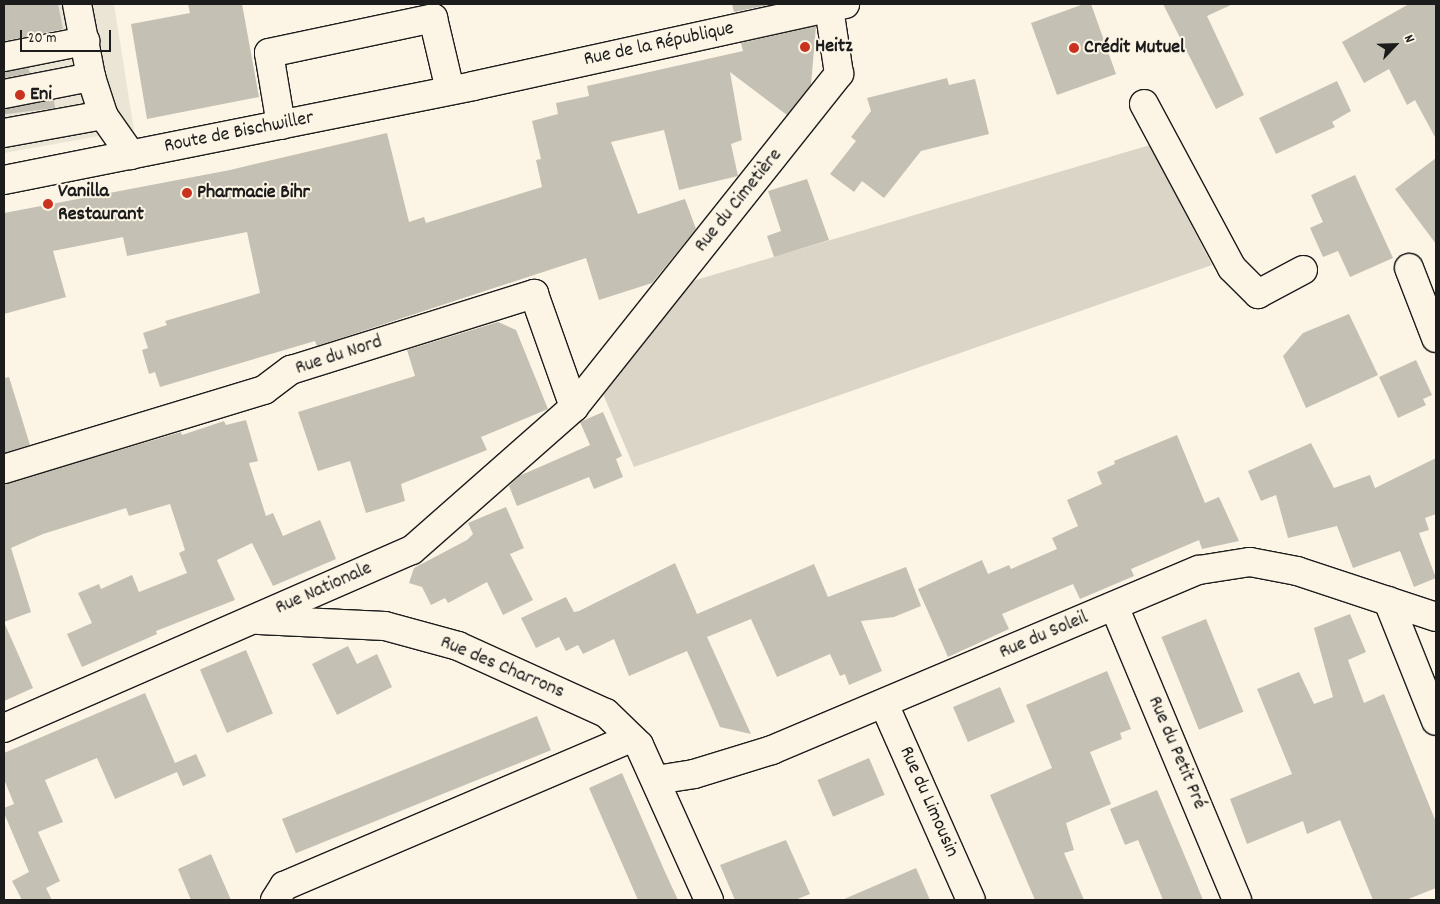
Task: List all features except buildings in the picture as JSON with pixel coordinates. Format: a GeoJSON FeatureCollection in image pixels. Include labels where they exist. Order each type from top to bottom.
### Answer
{"type":"FeatureCollection","features":[{"type":"Feature","properties":{"kind":"street"},"geometry":{"type":"LineString","coordinates":[[77,4],[91,77],[103,115],[131,155]]}},
{"type":"Feature","properties":{"kind":"street","name":"Rue de la République"},"geometry":{"type":"LineString","coordinates":[[462,88],[837,6]]}},
{"type":"Feature","properties":{"kind":"street","name":"Rue du Cimetière"},"geometry":{"type":"LineString","coordinates":[[596,379],[839,74],[837,6]]}},
{"type":"Feature","properties":{"kind":"street"},"geometry":{"type":"LineString","coordinates":[[281,125],[270,53],[433,18],[462,88]]}},
{"type":"Feature","properties":{"kind":"street"},"geometry":{"type":"LineString","coordinates":[[4,57],[85,41]]}},
{"type":"Feature","properties":{"kind":"street"},"geometry":{"type":"LineString","coordinates":[[4,94],[91,77]]}},
{"type":"Feature","properties":{"kind":"street","name":"Route de Bischwiller"},"geometry":{"type":"LineString","coordinates":[[4,180],[462,88]]}},
{"type":"Feature","properties":{"kind":"street"},"geometry":{"type":"LineString","coordinates":[[1144,104],[1232,268],[1258,294],[1303,270]]}},
{"type":"Feature","properties":{"kind":"street"},"geometry":{"type":"LineString","coordinates":[[4,133],[103,115]]}},
{"type":"Feature","properties":{"kind":"street"},"geometry":{"type":"LineString","coordinates":[[1409,268],[1436,338]]}},
{"type":"Feature","properties":{"kind":"street","name":"Rue du Nord"},"geometry":{"type":"LineString","coordinates":[[4,469],[264,390],[291,370],[534,294],[574,407]]}},
{"type":"Feature","properties":{"kind":"street","name":"Rue Nationale"},"geometry":{"type":"LineString","coordinates":[[4,728],[412,550],[574,407],[596,379]]}},
{"type":"Feature","properties":{"kind":"street","name":"Rue du Soleil"},"geometry":{"type":"LineString","coordinates":[[656,780],[694,774],[772,750],[1199,570],[1250,562],[1296,571],[1436,617]]}},
{"type":"Feature","properties":{"kind":"street"},"geometry":{"type":"LineString","coordinates":[[1388,601],[1436,722]]}},
{"type":"Feature","properties":{"kind":"street","name":"Rue du Petit Pré"},"geometry":{"type":"LineString","coordinates":[[1114,606],[1237,900]]}},
{"type":"Feature","properties":{"kind":"street","name":"Rue des Charrons"},"geometry":{"type":"LineString","coordinates":[[252,620],[385,626],[458,646],[606,713],[632,738],[656,780],[710,900]]}},
{"type":"Feature","properties":{"kind":"street","name":"Rue du Limousin"},"geometry":{"type":"LineString","coordinates":[[884,704],[971,900]]}},
{"type":"Feature","properties":{"kind":"street"},"geometry":{"type":"LineString","coordinates":[[275,900],[284,886],[632,738]]}},
{"type":"Feature","properties":{"kind":"shaded area"},"geometry":{"type":"Polygon","coordinates":[[[4,4],[114,4],[134,130],[4,153],[4,4]]]}},
{"type":"Feature","properties":{"kind":"shaded area"},"geometry":{"type":"Polygon","coordinates":[[[1150,145],[1212,265],[634,467],[603,394],[686,283],[1150,145]]]}},
{"type":"Feature","properties":{"kind":"place","name":"Heitz"},"geometry":{"type":"Point","coordinates":[805,47]}},
{"type":"Feature","properties":{"kind":"place","name":"Crédit Mutuel"},"geometry":{"type":"Point","coordinates":[1074,48]}},
{"type":"Feature","properties":{"kind":"place","name":"Eni"},"geometry":{"type":"Point","coordinates":[20,95]}},
{"type":"Feature","properties":{"kind":"place","name":"Pharmacie Bihr"},"geometry":{"type":"Point","coordinates":[187,193]}},
{"type":"Feature","properties":{"kind":"place","name":"Vanilla Restaurant"},"geometry":{"type":"Point","coordinates":[48,204]}}]}
